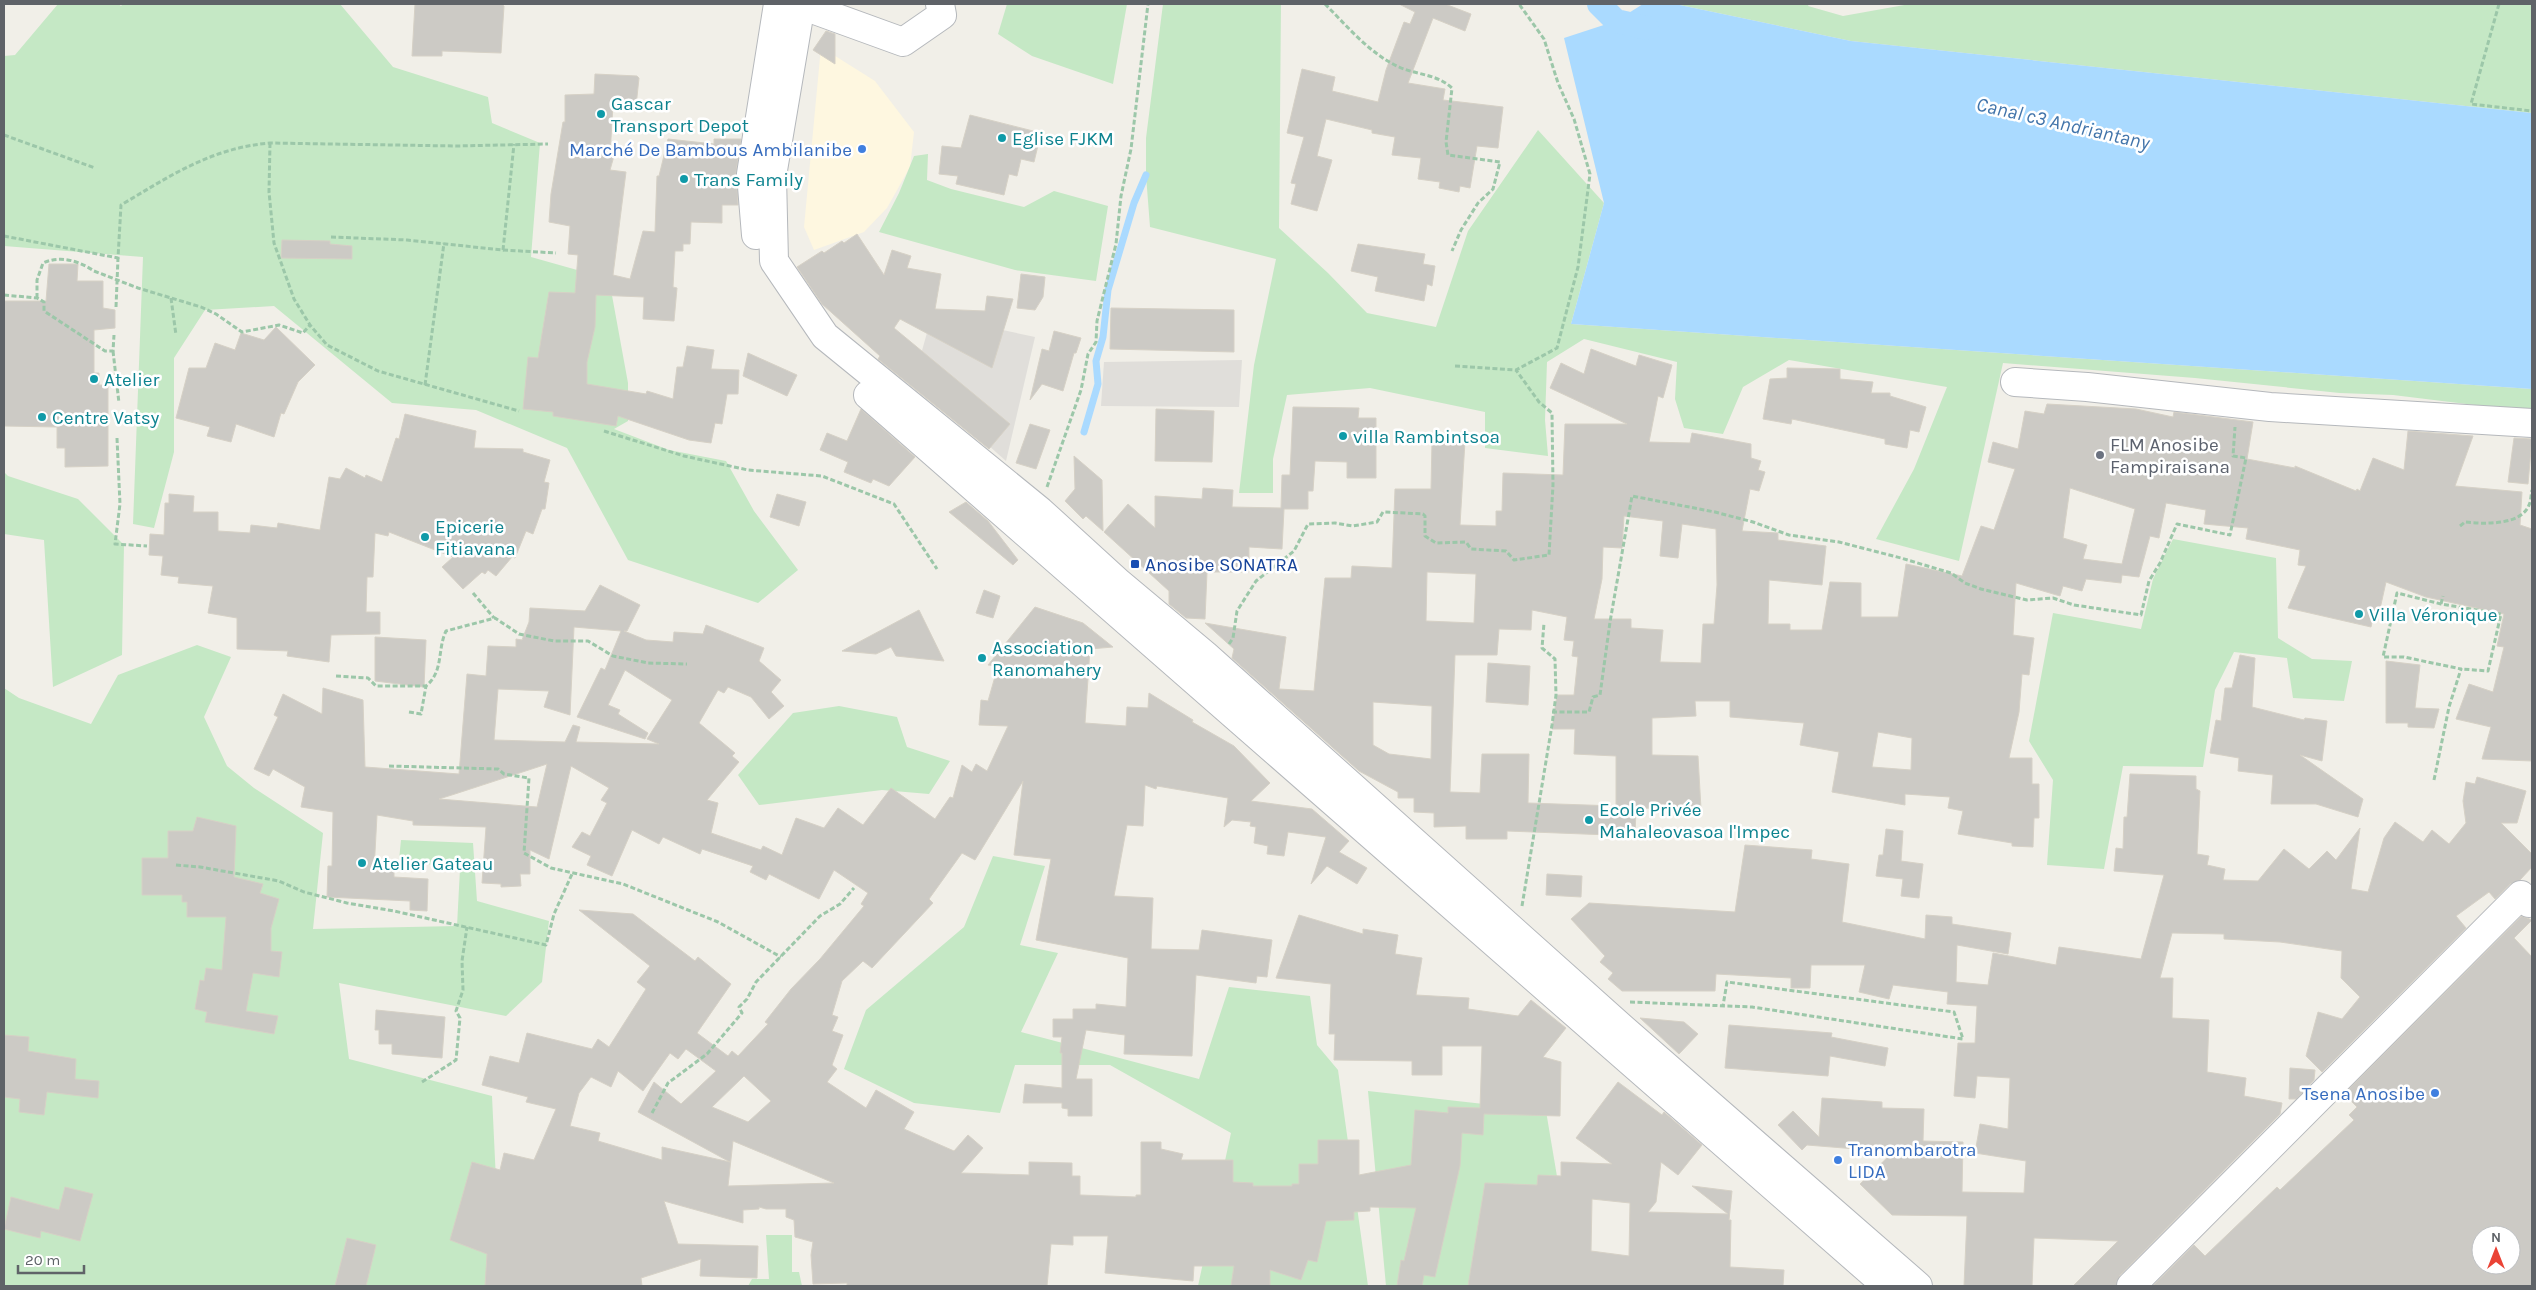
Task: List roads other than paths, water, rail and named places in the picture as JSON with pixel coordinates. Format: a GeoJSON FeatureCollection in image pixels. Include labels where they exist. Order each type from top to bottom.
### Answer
{"type":"FeatureCollection","features":[{"type":"Feature","properties":{"kind":"street"},"geometry":{"type":"LineString","coordinates":[[793,4],[903,42],[942,15],[940,4]]}},
{"type":"Feature","properties":{"kind":"street"},"geometry":{"type":"LineString","coordinates":[[793,4],[772,176],[774,261],[825,336],[1040,511],[1119,584],[1215,664],[1516,934],[1918,1286]]}},
{"type":"Feature","properties":{"kind":"street"},"geometry":{"type":"LineString","coordinates":[[793,4],[751,174],[757,257],[813,347],[1887,1286]]}},
{"type":"Feature","properties":{"kind":"street"},"geometry":{"type":"LineString","coordinates":[[2015,382],[2087,387],[2238,404],[2412,418],[2532,424]]}},
{"type":"Feature","properties":{"kind":"street"},"geometry":{"type":"LineString","coordinates":[[2131,1286],[2521,896],[2530,903],[2532,900]]}},
{"type":"Feature","properties":{"kind":"water"},"geometry":{"type":"Polygon","coordinates":[[[1643,4],[1675,4],[1851,41],[2532,113],[2532,389],[1571,324],[1604,203],[1564,38],[1616,21],[1643,4]]]}},
{"type":"Feature","properties":{"kind":"waterway","name":"Canal c3 Andriantany"},"geometry":{"type":"LineString","coordinates":[[1599,4],[1616,21],[1647,28]]}},
{"type":"Feature","properties":{"kind":"waterway"},"geometry":{"type":"LineString","coordinates":[[1084,432],[1098,384],[1096,361],[1103,337],[1108,290],[1134,203],[1146,175]]}},
{"type":"Feature","properties":{"kind":"place","name":"Gascar Transport Depot"},"geometry":{"type":"Point","coordinates":[601,114]}},
{"type":"Feature","properties":{"kind":"place","name":"Eglise FJKM"},"geometry":{"type":"Point","coordinates":[1002,138]}},
{"type":"Feature","properties":{"kind":"place","name":"Marché De Bambous Ambilanibe"},"geometry":{"type":"Point","coordinates":[862,149]}},
{"type":"Feature","properties":{"kind":"place","name":"Trans Family"},"geometry":{"type":"Point","coordinates":[684,179]}},
{"type":"Feature","properties":{"kind":"place","name":"Atelier"},"geometry":{"type":"Point","coordinates":[94,379]}},
{"type":"Feature","properties":{"kind":"place","name":"Centre Vatsy"},"geometry":{"type":"Point","coordinates":[42,417]}},
{"type":"Feature","properties":{"kind":"place","name":"villa Rambintsoa"},"geometry":{"type":"Point","coordinates":[1343,436]}},
{"type":"Feature","properties":{"kind":"place","name":"FLM Anosibe Fampiraisana"},"geometry":{"type":"Point","coordinates":[2100,455]}},
{"type":"Feature","properties":{"kind":"place","name":"Epicerie Fitiavana"},"geometry":{"type":"Point","coordinates":[425,537]}},
{"type":"Feature","properties":{"kind":"place","name":"Anosibe SONATRA"},"geometry":{"type":"Point","coordinates":[1135,564]}},
{"type":"Feature","properties":{"kind":"place","name":"Villa Véronique"},"geometry":{"type":"Point","coordinates":[2359,614]}},
{"type":"Feature","properties":{"kind":"place","name":"Association Ranomahery"},"geometry":{"type":"Point","coordinates":[982,658]}},
{"type":"Feature","properties":{"kind":"place","name":"Ecole Privée Mahaleovasoa l'Impec"},"geometry":{"type":"Point","coordinates":[1589,820]}},
{"type":"Feature","properties":{"kind":"place","name":"Atelier Gateau"},"geometry":{"type":"Point","coordinates":[362,863]}},
{"type":"Feature","properties":{"kind":"place","name":"Tsena Anosibe"},"geometry":{"type":"Point","coordinates":[2435,1093]}},
{"type":"Feature","properties":{"kind":"place","name":"Tranombarotra LIDA"},"geometry":{"type":"Point","coordinates":[1838,1160]}}]}
